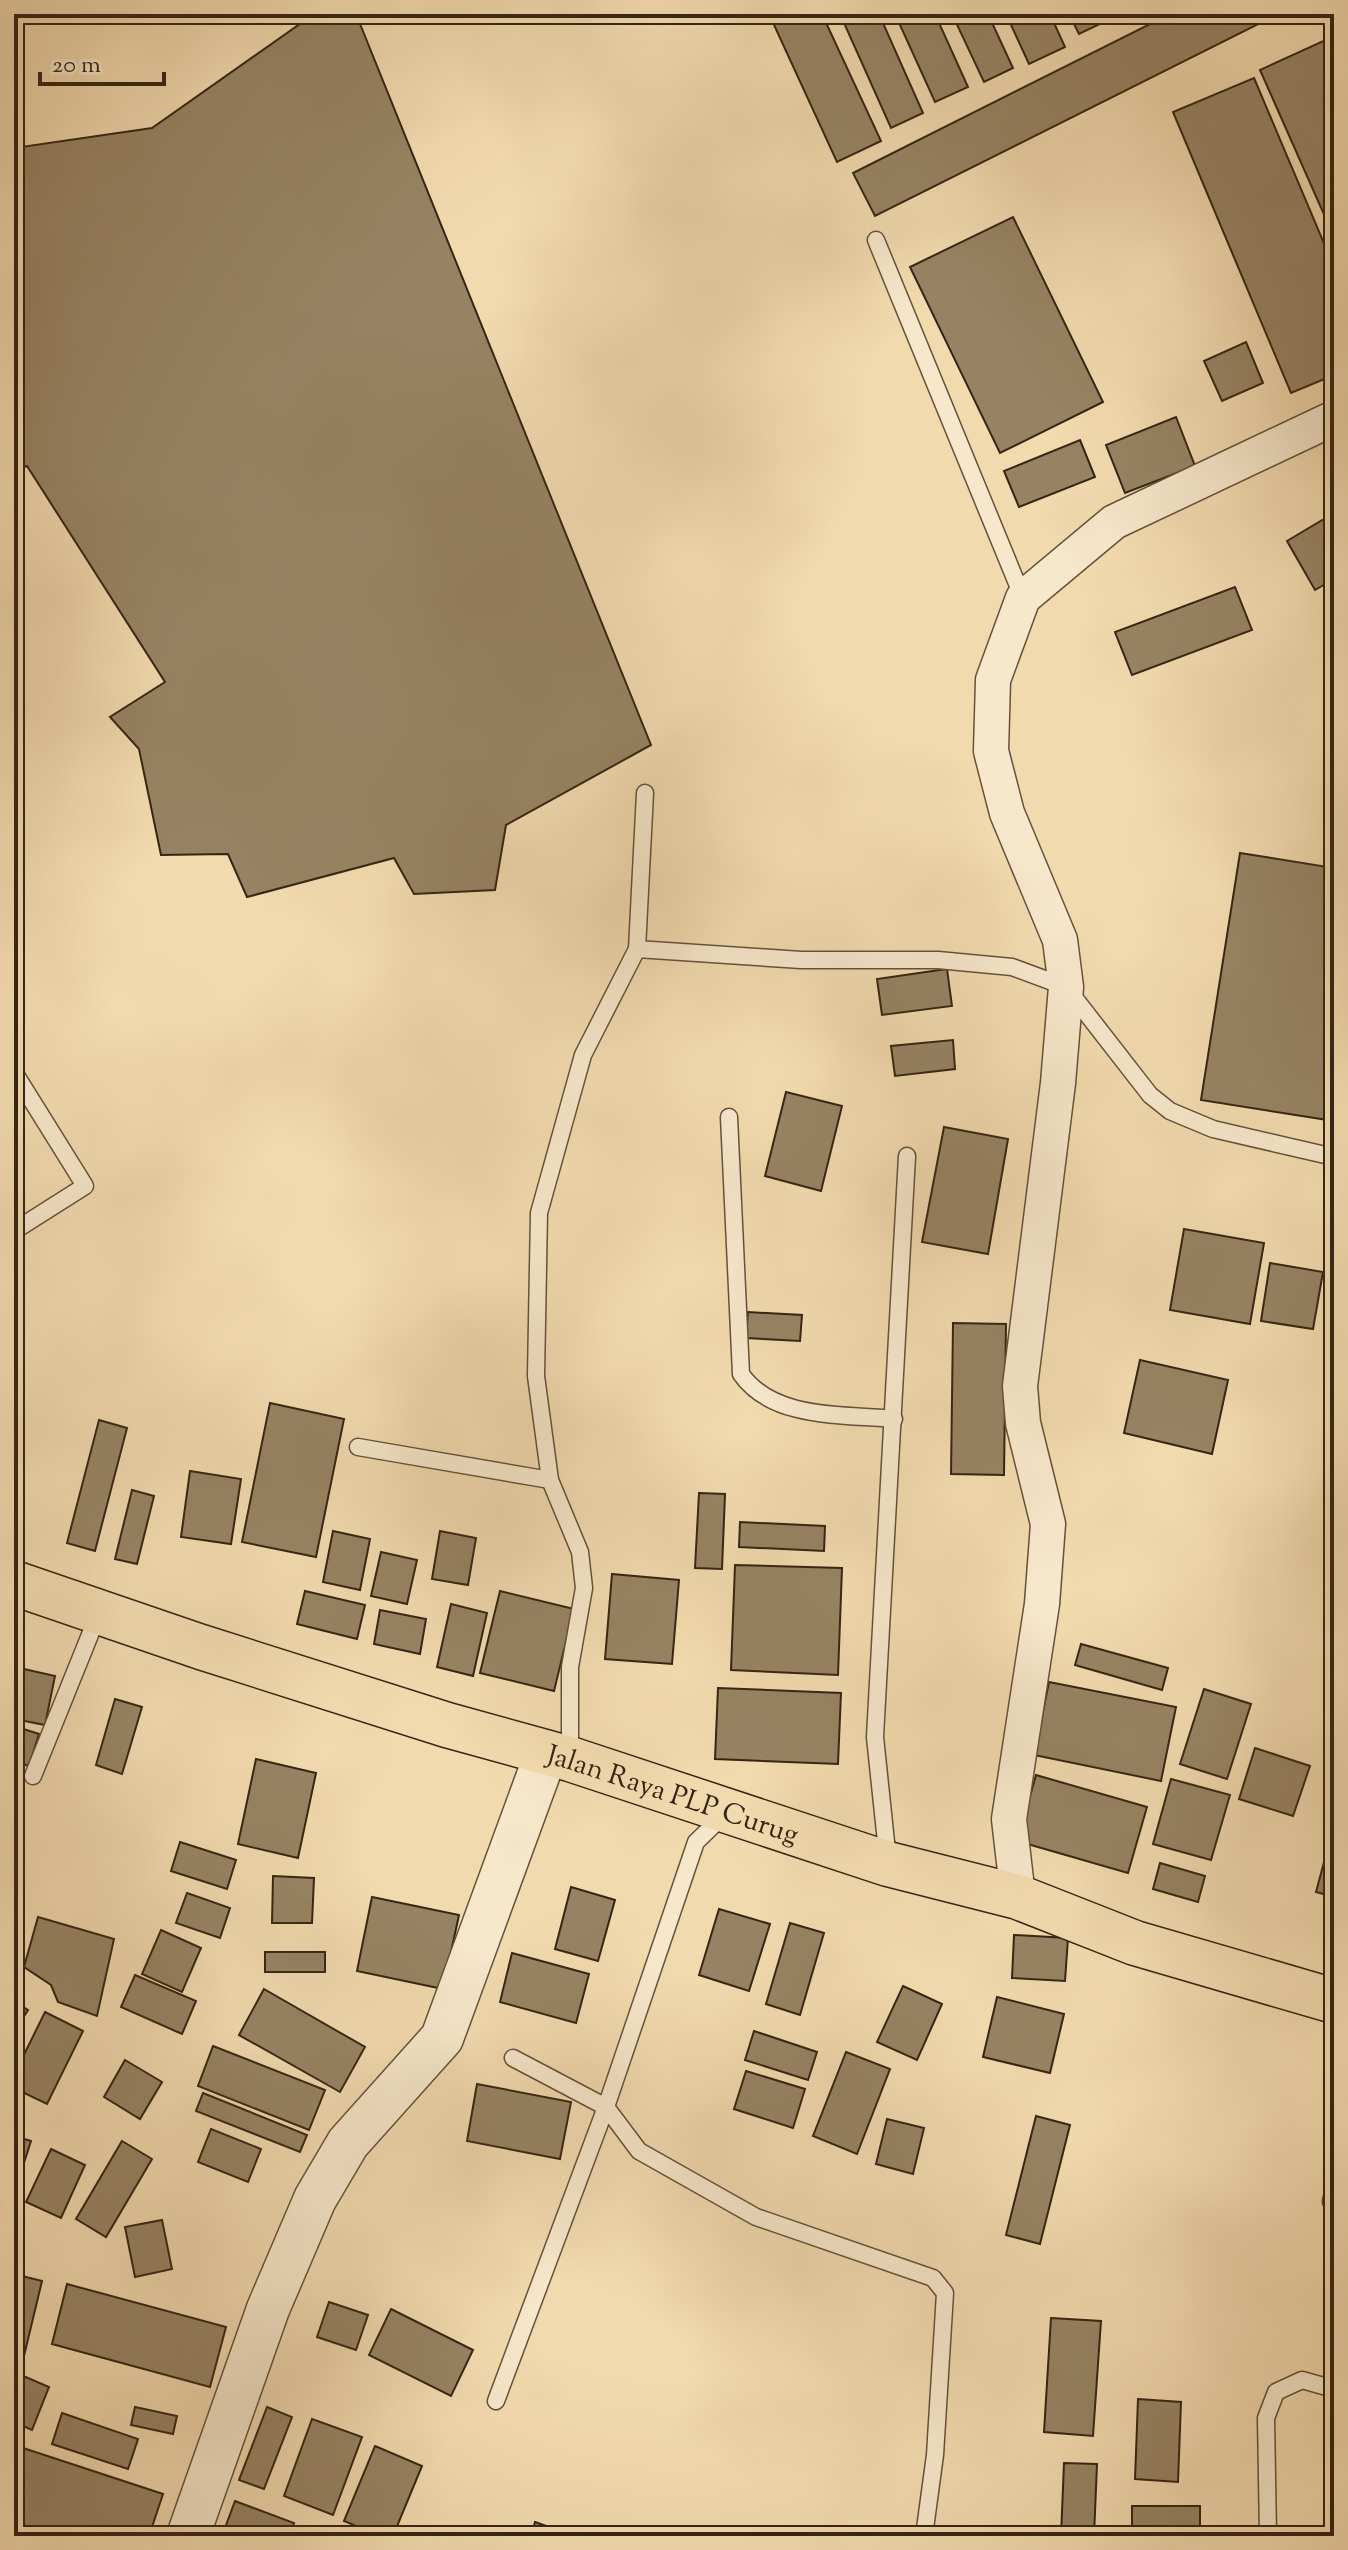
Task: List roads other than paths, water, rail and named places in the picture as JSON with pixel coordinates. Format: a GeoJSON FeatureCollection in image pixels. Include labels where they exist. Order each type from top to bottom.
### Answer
{"type":"FeatureCollection","features":[{"type":"Feature","properties":{"kind":"main road","name":"Jalan Raya PLP Curug"},"geometry":{"type":"LineString","coordinates":[[14,1583],[99,1614],[558,1756],[888,1864],[1018,1897],[1135,1943],[1334,2001]]}},
{"type":"Feature","properties":{"kind":"street"},"geometry":{"type":"LineString","coordinates":[[1018,1897],[1009,1819],[1042,1604],[1048,1524],[1023,1423],[1020,1386],[1058,1083],[1066,987],[1060,940],[1007,813],[991,751],[993,680],[1023,598],[1114,522],[1334,418]]}},
{"type":"Feature","properties":{"kind":"street"},"geometry":{"type":"LineString","coordinates":[[188,2536],[268,2309],[315,2199],[348,2143],[442,2038],[558,1756]]}},
{"type":"Feature","properties":{"kind":"lane"},"geometry":{"type":"LineString","coordinates":[[876,240],[1023,598]]}},
{"type":"Feature","properties":{"kind":"lane"},"geometry":{"type":"LineString","coordinates":[[558,1756],[584,1588],[580,1552],[550,1480],[536,1376],[539,1213],[583,1055],[637,949],[645,793]]}},
{"type":"Feature","properties":{"kind":"lane"},"geometry":{"type":"LineString","coordinates":[[637,949],[801,960],[938,960],[1012,967],[1066,987],[1150,1095],[1170,1111],[1213,1129],[1334,1157]]}},
{"type":"Feature","properties":{"kind":"lane"},"geometry":{"type":"LineString","coordinates":[[14,1072],[85,1186],[14,1231]]}},
{"type":"Feature","properties":{"kind":"lane"},"geometry":{"type":"LineString","coordinates":[[729,1117],[741,1374],[768,1401],[793,1408],[894,1419]]}},
{"type":"Feature","properties":{"kind":"lane"},"geometry":{"type":"LineString","coordinates":[[888,1864],[875,1737],[907,1156]]}},
{"type":"Feature","properties":{"kind":"lane"},"geometry":{"type":"LineString","coordinates":[[358,1447],[550,1480]]}},
{"type":"Feature","properties":{"kind":"lane"},"geometry":{"type":"LineString","coordinates":[[33,1776],[99,1614]]}},
{"type":"Feature","properties":{"kind":"lane"},"geometry":{"type":"LineString","coordinates":[[496,2401],[606,2107],[696,1842],[726,1812]]}},
{"type":"Feature","properties":{"kind":"lane"},"geometry":{"type":"LineString","coordinates":[[513,2058],[606,2107],[639,2151],[756,2217],[941,2284],[945,2293],[936,2440],[924,2536]]}},
{"type":"Feature","properties":{"kind":"lane"},"geometry":{"type":"LineString","coordinates":[[1334,2189],[1334,2203]]}},
{"type":"Feature","properties":{"kind":"lane"},"geometry":{"type":"LineString","coordinates":[[1268,2536],[1266,2418],[1276,2392],[1302,2380],[1334,2389]]}}]}
